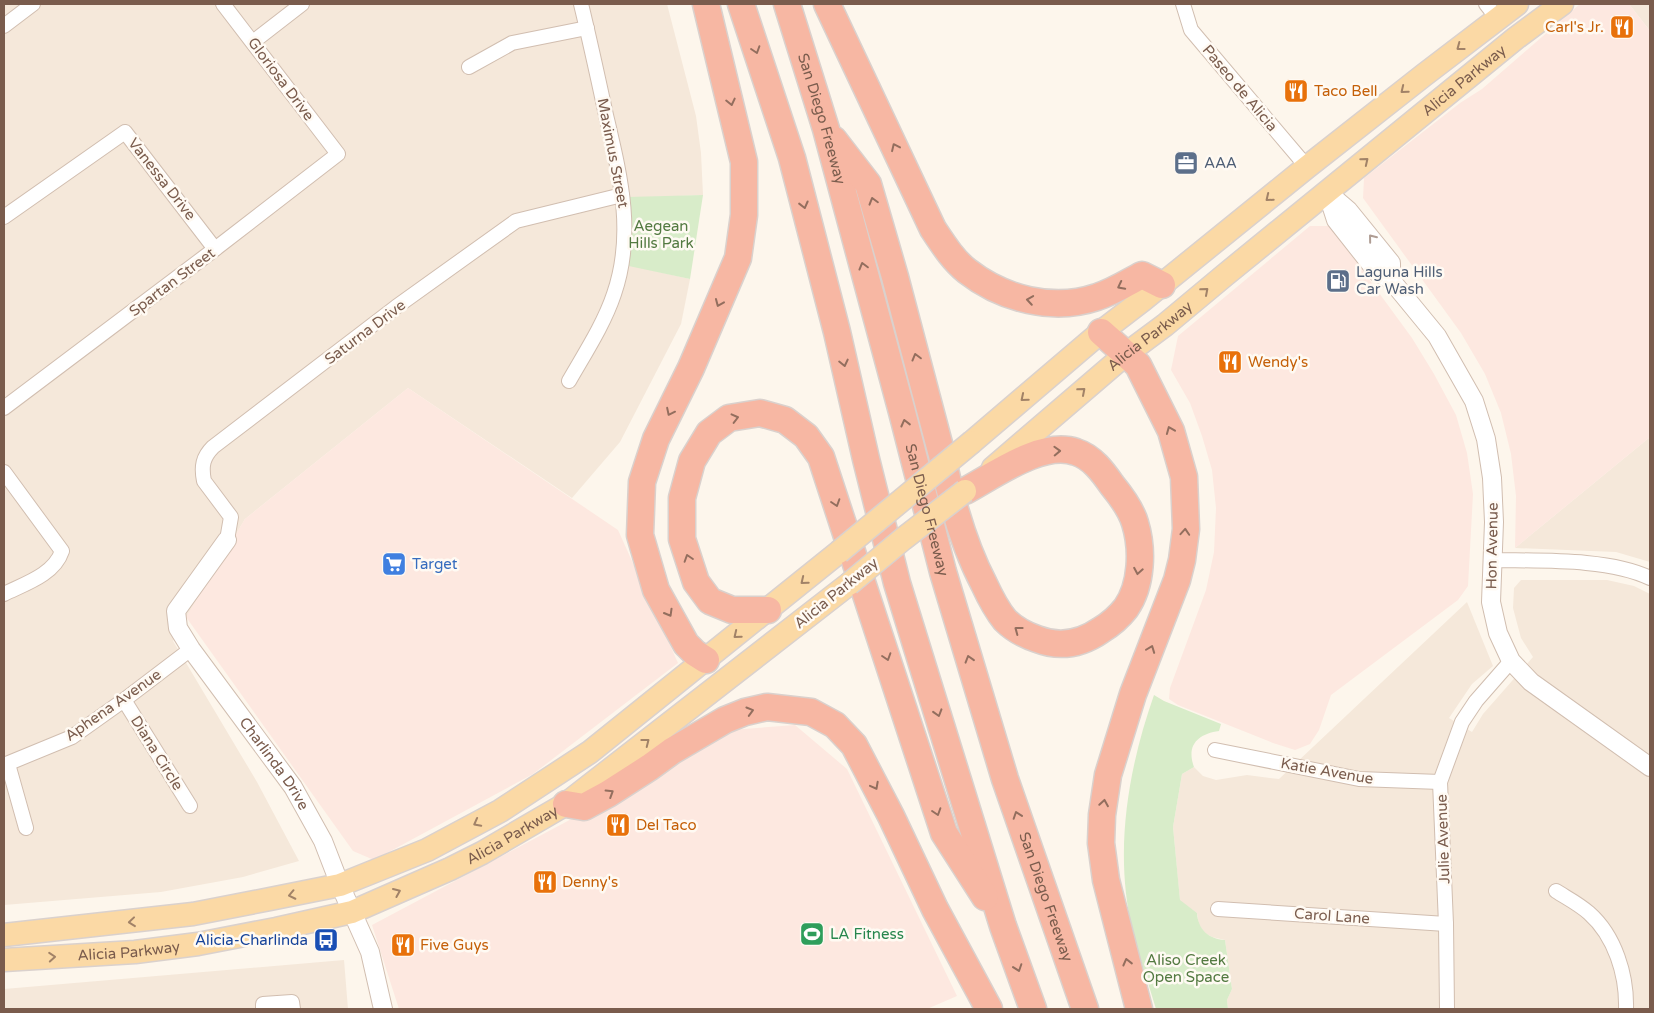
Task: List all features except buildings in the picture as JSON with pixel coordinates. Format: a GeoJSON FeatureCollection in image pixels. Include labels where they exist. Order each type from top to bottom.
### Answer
{"type":"FeatureCollection","features":[{"type":"Feature","properties":{"kind":"highway"},"geometry":{"type":"LineString","coordinates":[[700,656],[686,644],[656,590],[640,535],[642,482],[656,439],[691,368],[738,258],[744,215],[744,162],[706,4]]}},
{"type":"Feature","properties":{"kind":"highway"},"geometry":{"type":"LineString","coordinates":[[741,4],[792,158],[837,332],[897,583],[1003,926],[1032,1009]]}},
{"type":"Feature","properties":{"kind":"highway","name":"San Diego Freeway"},"geometry":{"type":"LineString","coordinates":[[787,4],[826,129],[943,572],[1005,778],[1085,1009]]}},
{"type":"Feature","properties":{"kind":"highway"},"geometry":{"type":"LineString","coordinates":[[827,4],[933,229],[947,250],[966,270],[991,286],[1016,298],[1054,303],[1097,297],[1142,275],[1162,286]]}},
{"type":"Feature","properties":{"kind":"highway"},"geometry":{"type":"LineString","coordinates":[[826,129],[868,184],[900,296],[964,540],[975,567],[995,606],[1007,621],[1025,635],[1042,642],[1058,644],[1076,643],[1091,637],[1115,620],[1127,606],[1136,586],[1140,556],[1135,523],[1123,498],[1090,460],[1077,452],[1046,451],[1019,461],[966,491]]}},
{"type":"Feature","properties":{"kind":"highway"},"geometry":{"type":"LineString","coordinates":[[1101,332],[1138,365],[1171,431],[1184,477],[1186,529],[1182,560],[1177,580],[1133,694],[1108,775],[1102,815],[1101,843],[1106,880],[1139,1009]]}},
{"type":"Feature","properties":{"kind":"highway"},"geometry":{"type":"LineString","coordinates":[[768,610],[732,610],[710,600],[696,582],[682,539],[682,498],[692,460],[704,440],[729,418],[760,413],[785,420],[806,436],[821,457],[944,833],[1003,926]]}},
{"type":"Feature","properties":{"kind":"highway"},"geometry":{"type":"LineString","coordinates":[[560,807],[584,807],[614,790],[672,751],[726,720],[745,712],[767,706],[812,712],[835,725],[854,745],[891,816],[935,909],[989,1009]]}},
{"type":"Feature","properties":{"kind":"main road","name":"Alicia Parkway"},"geometry":{"type":"LineString","coordinates":[[4,935],[193,914],[340,885],[427,850],[500,811],[541,786],[590,752],[700,656],[768,610],[972,442],[1101,332],[1162,286],[1307,167],[1492,11],[1517,4]]}},
{"type":"Feature","properties":{"kind":"main road"},"geometry":{"type":"LineString","coordinates":[[1532,26],[1531,11],[1538,4]]}},
{"type":"Feature","properties":{"kind":"main road","name":"Alicia Parkway"},"geometry":{"type":"LineString","coordinates":[[4,960],[135,952],[198,944],[352,912],[482,853],[560,807],[727,679],[966,491],[1126,354],[1165,325],[1225,274],[1532,26],[1562,4]]}},
{"type":"Feature","properties":{"kind":"main road"},"geometry":{"type":"LineString","coordinates":[[1405,130],[1434,89],[1491,42],[1500,32],[1492,11]]}},
{"type":"Feature","properties":{"kind":"main road"},"geometry":{"type":"LineString","coordinates":[[1307,167],[1327,192]]}},
{"type":"Feature","properties":{"kind":"main road"},"geometry":{"type":"LineString","coordinates":[[700,656],[727,679]]}},
{"type":"Feature","properties":{"kind":"main road"},"geometry":{"type":"LineString","coordinates":[[541,786],[560,807]]}},
{"type":"Feature","properties":{"kind":"street"},"geometry":{"type":"LineString","coordinates":[[4,26],[33,4]]}},
{"type":"Feature","properties":{"kind":"street","name":"Gloriosa Drive"},"geometry":{"type":"LineString","coordinates":[[223,4],[338,154]]}},
{"type":"Feature","properties":{"kind":"street"},"geometry":{"type":"LineString","coordinates":[[253,42],[302,4]]}},
{"type":"Feature","properties":{"kind":"street","name":"Maximus Street"},"geometry":{"type":"LineString","coordinates":[[569,381],[594,336],[614,294],[624,252],[626,229],[616,161],[582,4]]}},
{"type":"Feature","properties":{"kind":"street","name":"Paseo de Alicia"},"geometry":{"type":"LineString","coordinates":[[1183,4],[1191,30],[1307,167]]}},
{"type":"Feature","properties":{"kind":"street"},"geometry":{"type":"LineString","coordinates":[[469,67],[512,43],[587,28]]}},
{"type":"Feature","properties":{"kind":"street","name":"Vanessa Drive"},"geometry":{"type":"LineString","coordinates":[[4,217],[125,132],[215,249]]}},
{"type":"Feature","properties":{"kind":"street","name":"Spartan Street"},"geometry":{"type":"LineString","coordinates":[[4,408],[338,154]]}},
{"type":"Feature","properties":{"kind":"street","name":"Hon Avenue"},"geometry":{"type":"LineString","coordinates":[[1327,192],[1336,220],[1377,272],[1391,280],[1437,336],[1474,402],[1486,439],[1492,478],[1493,560],[1490,602],[1498,633],[1511,661],[1531,682],[1650,767]]}},
{"type":"Feature","properties":{"kind":"street","name":"Saturna Drive"},"geometry":{"type":"LineString","coordinates":[[227,540],[231,517],[204,480],[203,474],[202,466],[204,459],[213,447],[396,307],[516,221],[622,195]]}},
{"type":"Feature","properties":{"kind":"street"},"geometry":{"type":"LineString","coordinates":[[4,472],[62,551],[53,565],[44,573],[4,594]]}},
{"type":"Feature","properties":{"kind":"street","name":"Charlinda Drive"},"geometry":{"type":"LineString","coordinates":[[227,540],[176,611],[178,628],[191,649],[293,787],[323,841],[340,885],[370,952],[383,1009]]}},
{"type":"Feature","properties":{"kind":"street"},"geometry":{"type":"LineString","coordinates":[[1493,560],[1598,564],[1639,572],[1650,578]]}},
{"type":"Feature","properties":{"kind":"street","name":"Aphena Avenue"},"geometry":{"type":"LineString","coordinates":[[6,764],[72,737],[191,649]]}},
{"type":"Feature","properties":{"kind":"street","name":"Julie Avenue"},"geometry":{"type":"LineString","coordinates":[[1447,1009],[1446,924],[1440,782],[1462,722],[1476,701],[1511,661]]}},
{"type":"Feature","properties":{"kind":"street","name":"Diana Circle"},"geometry":{"type":"LineString","coordinates":[[124,700],[190,806]]}},
{"type":"Feature","properties":{"kind":"street","name":"Katie Avenue"},"geometry":{"type":"LineString","coordinates":[[1215,750],[1359,779],[1440,782]]}},
{"type":"Feature","properties":{"kind":"street"},"geometry":{"type":"LineString","coordinates":[[6,764],[26,828]]}},
{"type":"Feature","properties":{"kind":"street"},"geometry":{"type":"LineString","coordinates":[[1556,891],[1590,914],[1606,933],[1621,970],[1626,1009]]}},
{"type":"Feature","properties":{"kind":"street","name":"Carol Lane"},"geometry":{"type":"LineString","coordinates":[[1218,909],[1446,924]]}},
{"type":"Feature","properties":{"kind":"street"},"geometry":{"type":"LineString","coordinates":[[263,1009],[263,1004],[292,1002],[293,1009]]}},
{"type":"Feature","properties":{"kind":"shaded area"},"geometry":{"type":"Polygon","coordinates":[[[4,4],[667,4],[696,116],[701,153],[703,195],[627,198],[624,264],[690,279],[681,324],[620,442],[572,498],[408,388],[245,519],[173,641],[257,782],[299,861],[243,877],[161,892],[4,905],[4,4]]]}},
{"type":"Feature","properties":{"kind":"shaded area"},"geometry":{"type":"Polygon","coordinates":[[[1580,4],[1629,4],[1650,31],[1650,437],[1515,548],[1516,496],[1511,454],[1501,413],[1485,374],[1461,333],[1363,198],[1364,178],[1460,103],[1482,89],[1580,4]]]}},
{"type":"Feature","properties":{"kind":"shaded area"},"geometry":{"type":"Polygon","coordinates":[[[1629,4],[1650,4],[1650,31],[1629,4]]]}},
{"type":"Feature","properties":{"kind":"shaded area"},"geometry":{"type":"Polygon","coordinates":[[[1310,226],[1330,226],[1412,338],[1434,374],[1456,415],[1467,453],[1473,494],[1468,586],[1458,600],[1331,695],[1319,730],[1310,744],[1295,750],[1178,705],[1169,699],[1170,688],[1206,590],[1214,552],[1216,508],[1212,470],[1202,436],[1190,403],[1171,370],[1178,336],[1310,226]]]}},
{"type":"Feature","properties":{"kind":"shaded area"},"geometry":{"type":"Polygon","coordinates":[[[408,388],[618,530],[678,663],[533,774],[374,860],[353,851],[186,617],[245,519],[408,388]]]}},
{"type":"Feature","properties":{"kind":"shaded area"},"geometry":{"type":"Polygon","coordinates":[[[1650,437],[1650,562],[1616,552],[1515,548],[1650,437]]]}},
{"type":"Feature","properties":{"kind":"shaded area"},"geometry":{"type":"Polygon","coordinates":[[[1521,580],[1607,580],[1634,586],[1650,594],[1650,1009],[1228,1009],[1227,1000],[1232,989],[1225,940],[1205,933],[1199,925],[1197,913],[1180,901],[1173,827],[1182,774],[1194,767],[1203,776],[1216,780],[1247,775],[1279,779],[1467,602],[1493,666],[1472,684],[1449,718],[1472,732],[1483,714],[1533,657],[1521,638],[1513,608],[1514,588],[1521,580]]]}},
{"type":"Feature","properties":{"kind":"shaded area"},"geometry":{"type":"Polygon","coordinates":[[[795,725],[847,769],[957,996],[927,1009],[399,1009],[372,925],[564,823],[730,730],[795,725]]]}},
{"type":"Feature","properties":{"kind":"shaded area"},"geometry":{"type":"Polygon","coordinates":[[[344,960],[348,1009],[4,1009],[4,989],[344,960]]]}},
{"type":"Feature","properties":{"kind":"green space","name":"Aegean Hills Park"},"geometry":{"type":"Polygon","coordinates":[[[703,195],[690,279],[624,265],[627,197],[703,195]]]}},
{"type":"Feature","properties":{"kind":"green space","name":"Aliso Creek Open Space"},"geometry":{"type":"Polygon","coordinates":[[[1154,695],[1164,701],[1221,724],[1219,731],[1200,738],[1193,747],[1192,759],[1194,767],[1182,774],[1173,827],[1180,900],[1197,913],[1199,924],[1205,932],[1214,938],[1225,940],[1232,989],[1227,1000],[1228,1009],[1156,1009],[1132,928],[1124,870],[1126,810],[1137,752],[1154,695]]]}},
{"type":"Feature","properties":{"kind":"place","name":"Carl's Jr."},"geometry":{"type":"Point","coordinates":[1622,27]}},
{"type":"Feature","properties":{"kind":"place","name":"Taco Bell"},"geometry":{"type":"Point","coordinates":[1296,91]}},
{"type":"Feature","properties":{"kind":"place","name":"AAA"},"geometry":{"type":"Point","coordinates":[1186,163]}},
{"type":"Feature","properties":{"kind":"place","name":"Laguna Hills Car Wash"},"geometry":{"type":"Point","coordinates":[1338,281]}},
{"type":"Feature","properties":{"kind":"place","name":"Wendy's"},"geometry":{"type":"Point","coordinates":[1230,362]}},
{"type":"Feature","properties":{"kind":"place","name":"Target"},"geometry":{"type":"Point","coordinates":[394,564]}},
{"type":"Feature","properties":{"kind":"place","name":"Del Taco"},"geometry":{"type":"Point","coordinates":[618,825]}},
{"type":"Feature","properties":{"kind":"place","name":"Denny's"},"geometry":{"type":"Point","coordinates":[545,882]}},
{"type":"Feature","properties":{"kind":"place","name":"LA Fitness"},"geometry":{"type":"Point","coordinates":[812,934]}},
{"type":"Feature","properties":{"kind":"place","name":"Alicia-Charlinda"},"geometry":{"type":"Point","coordinates":[326,940]}},
{"type":"Feature","properties":{"kind":"place","name":"Five Guys"},"geometry":{"type":"Point","coordinates":[403,945]}}]}
